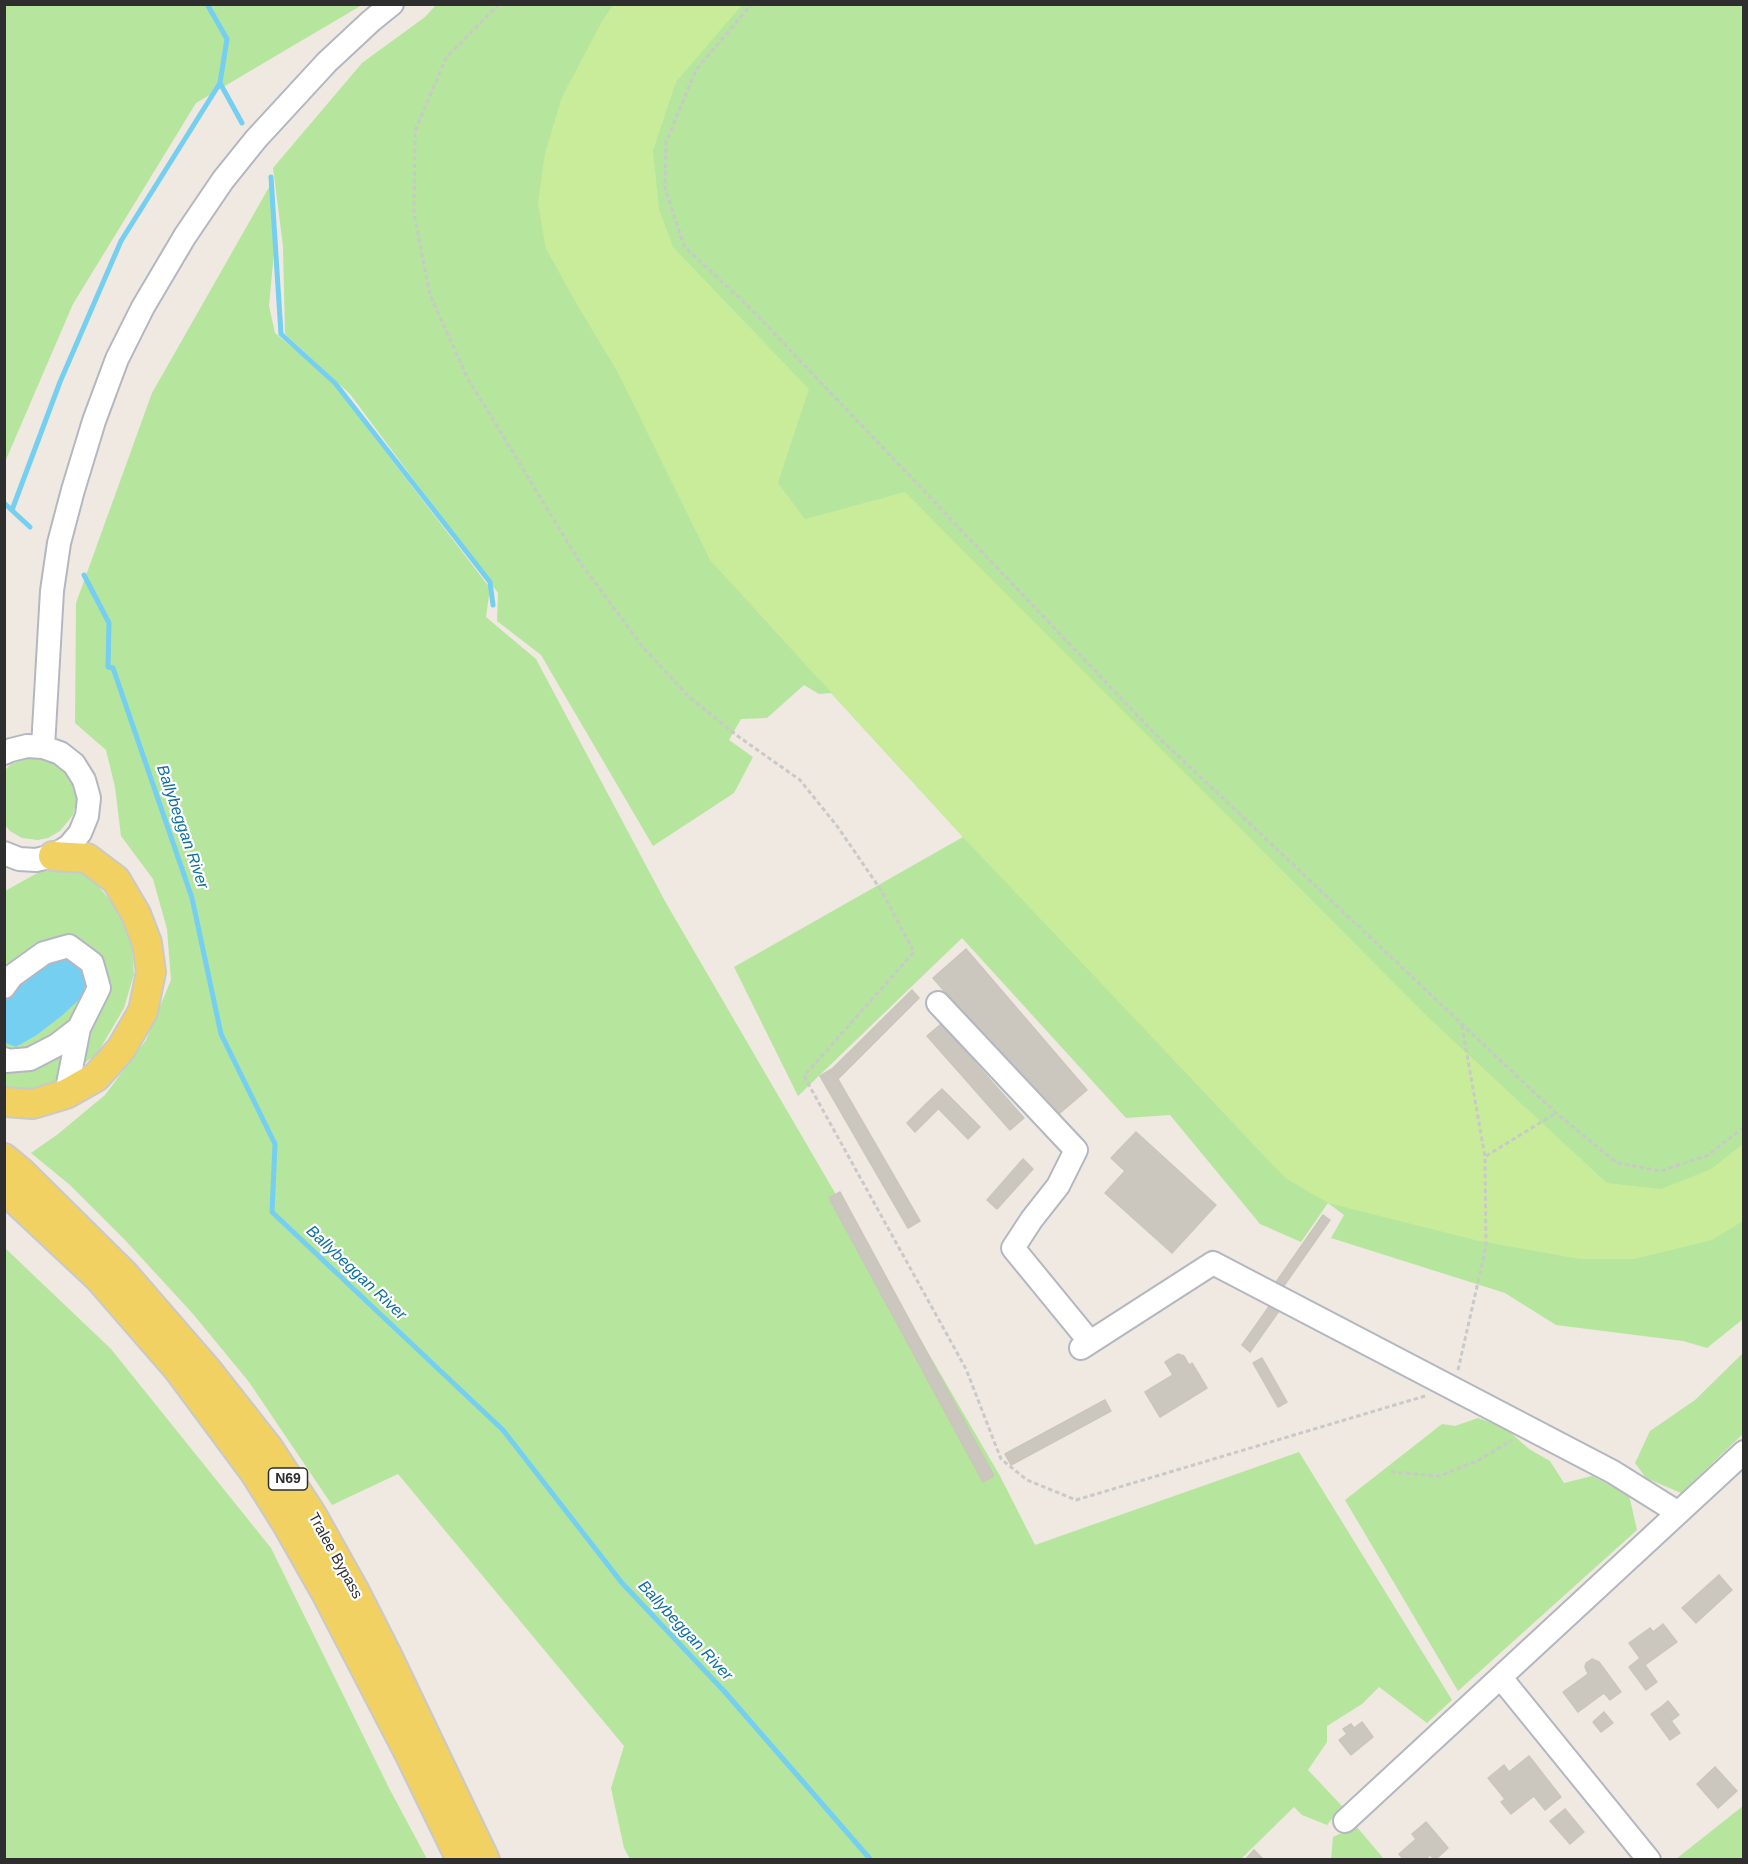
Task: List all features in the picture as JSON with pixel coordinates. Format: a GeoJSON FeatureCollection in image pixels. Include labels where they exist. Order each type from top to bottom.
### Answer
{"type":"FeatureCollection","features":[{"type":"Feature","properties":{"kind":"main road"},"geometry":{"type":"LineString","coordinates":[[4,1102],[33,1104],[66,1094],[96,1077],[121,1049],[143,1011],[151,972],[147,943],[136,914],[116,880],[87,858],[53,856]]}},
{"type":"Feature","properties":{"kind":"main road","name":"Tralee Bypass"},"geometry":{"type":"LineString","coordinates":[[4,1158],[123,1273],[207,1370],[269,1449],[312,1515],[354,1590],[485,1860]]}},
{"type":"Feature","properties":{"kind":"main road","name":"Tralee Bypass"},"geometry":{"type":"LineString","coordinates":[[4,1188],[99,1278],[178,1369],[255,1473],[325,1591],[410,1755],[461,1860]]}},
{"type":"Feature","properties":{"kind":"street"},"geometry":{"type":"LineString","coordinates":[[43,747],[51,591],[59,543],[88,441],[117,359],[142,307],[185,236],[223,180],[256,139],[327,62],[392,4]]}},
{"type":"Feature","properties":{"kind":"street"},"geometry":{"type":"LineString","coordinates":[[4,753],[27,746],[43,747],[60,753],[74,765],[84,780],[89,798],[87,816],[80,833],[69,846],[53,856],[36,860],[19,859],[4,853]]}},
{"type":"Feature","properties":{"kind":"street"},"geometry":{"type":"LineString","coordinates":[[4,987],[12,976],[44,953],[69,946],[92,963],[99,988],[80,1028],[66,1094]]}},
{"type":"Feature","properties":{"kind":"street"},"geometry":{"type":"LineString","coordinates":[[938,1003],[1076,1150],[1058,1186],[1013,1248],[1085,1345],[1213,1263],[1613,1472],[1677,1512]]}},
{"type":"Feature","properties":{"kind":"street"},"geometry":{"type":"LineString","coordinates":[[4,1059],[6,1061],[30,1059],[57,1045],[80,1028]]}},
{"type":"Feature","properties":{"kind":"street"},"geometry":{"type":"LineString","coordinates":[[1345,1821],[1743,1452]]}},
{"type":"Feature","properties":{"kind":"street"},"geometry":{"type":"LineString","coordinates":[[1501,1678],[1649,1860]]}},
{"type":"Feature","properties":{"kind":"path"},"geometry":{"type":"LineString","coordinates":[[499,4],[446,58],[415,131],[414,214],[430,296],[466,377],[585,571],[642,646],[688,696],[739,737],[800,780],[837,826],[881,890],[914,952],[804,1076],[966,1369],[1001,1459],[1027,1480],[1076,1500],[1454,1388],[1486,1247],[1485,1157],[1462,1026]]}},
{"type":"Feature","properties":{"kind":"path"},"geometry":{"type":"LineString","coordinates":[[754,4],[696,70],[666,141],[665,188],[684,246],[751,309],[1156,735],[1556,1113],[1617,1162],[1661,1171],[1708,1155],[1743,1127]]}},
{"type":"Feature","properties":{"kind":"path"},"geometry":{"type":"LineString","coordinates":[[1485,1157],[1556,1113]]}},
{"type":"Feature","properties":{"kind":"path"},"geometry":{"type":"LineString","coordinates":[[1391,1472],[1440,1476],[1479,1460],[1532,1429]]}},
{"type":"Feature","properties":{"kind":"green space"},"geometry":{"type":"Polygon","coordinates":[[[5,4],[362,5],[196,103],[73,304],[5,462],[5,4]]]}},
{"type":"Feature","properties":{"kind":"green space"},"geometry":{"type":"Polygon","coordinates":[[[436,5],[1743,5],[1743,1319],[1707,1348],[1683,1341],[1556,1325],[1505,1293],[1331,1238],[1344,1215],[1328,1203],[1301,1242],[1260,1224],[1170,1115],[1126,1118],[962,938],[798,1096],[734,967],[963,837],[831,693],[819,694],[804,685],[767,718],[741,719],[729,740],[753,757],[734,793],[653,846],[541,655],[497,621],[498,593],[350,394],[285,334],[283,246],[273,168],[362,63],[425,17],[436,5]]]}},
{"type":"Feature","properties":{"kind":"green space"},"geometry":{"type":"Polygon","coordinates":[[[613,5],[742,5],[676,82],[653,151],[659,209],[673,247],[809,389],[778,483],[805,519],[905,492],[1429,1018],[1607,1183],[1661,1189],[1711,1169],[1743,1144],[1743,1221],[1712,1240],[1634,1259],[1580,1259],[1479,1241],[1328,1203],[1285,1178],[963,837],[710,560],[617,371],[546,249],[538,203],[545,153],[562,97],[613,5]]]}},
{"type":"Feature","properties":{"kind":"green space"},"geometry":{"type":"Polygon","coordinates":[[[272,182],[275,241],[269,306],[275,333],[328,377],[490,588],[486,617],[536,659],[666,903],[1000,1476],[1035,1545],[1299,1452],[1452,1700],[1427,1723],[1379,1687],[1362,1704],[1327,1726],[1327,1742],[1308,1770],[1342,1806],[1327,1825],[1302,1815],[1294,1807],[1241,1859],[630,1859],[624,1848],[611,1788],[624,1746],[398,1474],[332,1505],[249,1382],[193,1314],[125,1240],[70,1185],[31,1153],[105,1095],[146,1040],[171,980],[167,929],[153,879],[121,836],[115,787],[106,750],[75,723],[76,603],[152,393],[272,182]]]}},
{"type":"Feature","properties":{"kind":"green space"},"geometry":{"type":"Polygon","coordinates":[[[28,757],[42,757],[61,766],[73,782],[77,799],[73,815],[60,831],[48,838],[38,840],[22,838],[5,825],[5,770],[10,765],[28,757]]]}},
{"type":"Feature","properties":{"kind":"green space"},"geometry":{"type":"Polygon","coordinates":[[[85,869],[116,908],[131,937],[134,974],[124,1008],[97,1054],[61,1080],[24,1092],[5,1094],[5,1043],[16,1047],[37,1035],[82,997],[51,954],[5,998],[5,891],[41,871],[85,869]]]}},
{"type":"Feature","properties":{"kind":"green space"},"geometry":{"type":"Polygon","coordinates":[[[4,1247],[111,1349],[271,1548],[389,1788],[427,1859],[5,1859],[4,1247]]]}},
{"type":"Feature","properties":{"kind":"green space"},"geometry":{"type":"Polygon","coordinates":[[[1743,1353],[1743,1434],[1681,1493],[1646,1478],[1635,1463],[1650,1431],[1695,1400],[1743,1353]]]}},
{"type":"Feature","properties":{"kind":"green space"},"geometry":{"type":"Polygon","coordinates":[[[1478,1418],[1504,1427],[1529,1449],[1550,1461],[1564,1483],[1592,1476],[1629,1495],[1637,1530],[1458,1691],[1345,1500],[1442,1424],[1455,1426],[1478,1418]]]}},
{"type":"Feature","properties":{"kind":"green space"},"geometry":{"type":"Polygon","coordinates":[[[1743,1806],[1743,1859],[1676,1859],[1743,1806]]]}},
{"type":"Feature","properties":{"kind":"green space"},"geometry":{"type":"Polygon","coordinates":[[[1356,1826],[1384,1859],[1331,1860],[1333,1837],[1356,1826]]]}},
{"type":"Feature","properties":{"kind":"water"},"geometry":{"type":"Polygon","coordinates":[[[51,954],[75,959],[88,974],[82,997],[37,1035],[16,1047],[5,1043],[4,999],[51,954]]]}},
{"type":"Feature","properties":{"kind":"building"},"geometry":{"type":"Polygon","coordinates":[[[966,949],[1087,1090],[1054,1118],[933,978],[966,949]]]}},
{"type":"Feature","properties":{"kind":"building"},"geometry":{"type":"Polygon","coordinates":[[[912,990],[919,998],[838,1079],[832,1069],[912,990]]]}},
{"type":"Feature","properties":{"kind":"building"},"geometry":{"type":"Polygon","coordinates":[[[941,1024],[1024,1118],[1010,1130],[927,1036],[941,1024]]]}},
{"type":"Feature","properties":{"kind":"building"},"geometry":{"type":"Polygon","coordinates":[[[832,1069],[920,1221],[908,1228],[820,1076],[832,1069]]]}},
{"type":"Feature","properties":{"kind":"building"},"geometry":{"type":"Polygon","coordinates":[[[942,1089],[980,1127],[968,1139],[930,1100],[942,1089]]]}},
{"type":"Feature","properties":{"kind":"building"},"geometry":{"type":"Polygon","coordinates":[[[930,1100],[938,1109],[915,1132],[907,1123],[930,1100]]]}},
{"type":"Feature","properties":{"kind":"building"},"geometry":{"type":"Polygon","coordinates":[[[1136,1132],[1216,1205],[1172,1253],[1105,1193],[1125,1171],[1111,1158],[1136,1132]]]}},
{"type":"Feature","properties":{"kind":"building"},"geometry":{"type":"Polygon","coordinates":[[[1023,1159],[1033,1169],[997,1209],[987,1200],[1023,1159]]]}},
{"type":"Feature","properties":{"kind":"building"},"geometry":{"type":"Polygon","coordinates":[[[840,1192],[994,1476],[983,1482],[829,1198],[840,1192]]]}},
{"type":"Feature","properties":{"kind":"building"},"geometry":{"type":"Polygon","coordinates":[[[1323,1215],[1330,1220],[1281,1290],[1274,1285],[1323,1215]]]}},
{"type":"Feature","properties":{"kind":"building"},"geometry":{"type":"Polygon","coordinates":[[[1270,1305],[1279,1311],[1250,1352],[1242,1345],[1270,1305]]]}},
{"type":"Feature","properties":{"kind":"building"},"geometry":{"type":"Polygon","coordinates":[[[1178,1354],[1184,1356],[1189,1365],[1192,1363],[1207,1388],[1160,1417],[1145,1392],[1173,1375],[1165,1362],[1178,1354]]]}},
{"type":"Feature","properties":{"kind":"building"},"geometry":{"type":"Polygon","coordinates":[[[1262,1358],[1287,1402],[1278,1407],[1253,1363],[1262,1358]]]}},
{"type":"Feature","properties":{"kind":"building"},"geometry":{"type":"Polygon","coordinates":[[[1105,1400],[1111,1411],[1011,1465],[1005,1454],[1105,1400]]]}},
{"type":"Feature","properties":{"kind":"building"},"geometry":{"type":"Polygon","coordinates":[[[1719,1575],[1732,1590],[1696,1623],[1682,1608],[1719,1575]]]}},
{"type":"Feature","properties":{"kind":"building"},"geometry":{"type":"Polygon","coordinates":[[[1663,1624],[1677,1642],[1645,1665],[1629,1643],[1650,1628],[1653,1632],[1663,1624]]]}},
{"type":"Feature","properties":{"kind":"building"},"geometry":{"type":"Polygon","coordinates":[[[1640,1658],[1657,1682],[1646,1690],[1629,1667],[1640,1658]]]}},
{"type":"Feature","properties":{"kind":"building"},"geometry":{"type":"Polygon","coordinates":[[[1592,1659],[1599,1662],[1621,1692],[1610,1700],[1604,1693],[1578,1712],[1563,1692],[1588,1674],[1586,1663],[1592,1659]]]}},
{"type":"Feature","properties":{"kind":"building"},"geometry":{"type":"Polygon","coordinates":[[[1668,1701],[1679,1715],[1671,1721],[1661,1707],[1668,1701]]]}},
{"type":"Feature","properties":{"kind":"building"},"geometry":{"type":"Polygon","coordinates":[[[1661,1707],[1680,1733],[1670,1740],[1651,1714],[1661,1707]]]}},
{"type":"Feature","properties":{"kind":"building"},"geometry":{"type":"Polygon","coordinates":[[[1604,1712],[1613,1723],[1601,1732],[1593,1722],[1604,1712]]]}},
{"type":"Feature","properties":{"kind":"building"},"geometry":{"type":"Polygon","coordinates":[[[1362,1722],[1373,1737],[1351,1755],[1339,1740],[1347,1734],[1343,1729],[1351,1724],[1354,1728],[1362,1722]]]}},
{"type":"Feature","properties":{"kind":"building"},"geometry":{"type":"Polygon","coordinates":[[[1529,1756],[1561,1797],[1545,1810],[1534,1796],[1511,1814],[1501,1802],[1505,1799],[1488,1778],[1504,1765],[1509,1772],[1529,1756]]]}},
{"type":"Feature","properties":{"kind":"building"},"geometry":{"type":"Polygon","coordinates":[[[1715,1767],[1737,1791],[1718,1808],[1697,1784],[1715,1767]]]}},
{"type":"Feature","properties":{"kind":"building"},"geometry":{"type":"Polygon","coordinates":[[[1565,1809],[1584,1832],[1570,1844],[1550,1821],[1565,1809]]]}},
{"type":"Feature","properties":{"kind":"building"},"geometry":{"type":"Polygon","coordinates":[[[1426,1822],[1448,1848],[1435,1860],[1430,1855],[1425,1860],[1404,1860],[1399,1854],[1416,1839],[1412,1834],[1426,1822]]]}},
{"type":"Feature","properties":{"kind":"building"},"geometry":{"type":"Polygon","coordinates":[[[1254,1850],[1264,1860],[1245,1860],[1254,1850]]]}},
{"type":"Feature","properties":{"kind":"waterway"},"geometry":{"type":"LineString","coordinates":[[207,4],[227,39],[220,83],[242,123]]}},
{"type":"Feature","properties":{"kind":"waterway"},"geometry":{"type":"LineString","coordinates":[[12,510],[60,382],[121,241],[220,83]]}},
{"type":"Feature","properties":{"kind":"waterway"},"geometry":{"type":"LineString","coordinates":[[271,177],[281,334],[335,383],[490,582],[493,605]]}},
{"type":"Feature","properties":{"kind":"waterway","name":"Ballybeggan River"},"geometry":{"type":"LineString","coordinates":[[4,503],[30,527]]}},
{"type":"Feature","properties":{"kind":"waterway","name":"Ballybeggan River"},"geometry":{"type":"LineString","coordinates":[[84,575],[109,623],[108,667],[113,668],[192,898],[221,1034],[275,1144],[272,1212],[503,1430],[622,1583],[724,1691],[871,1860]]}}]}
